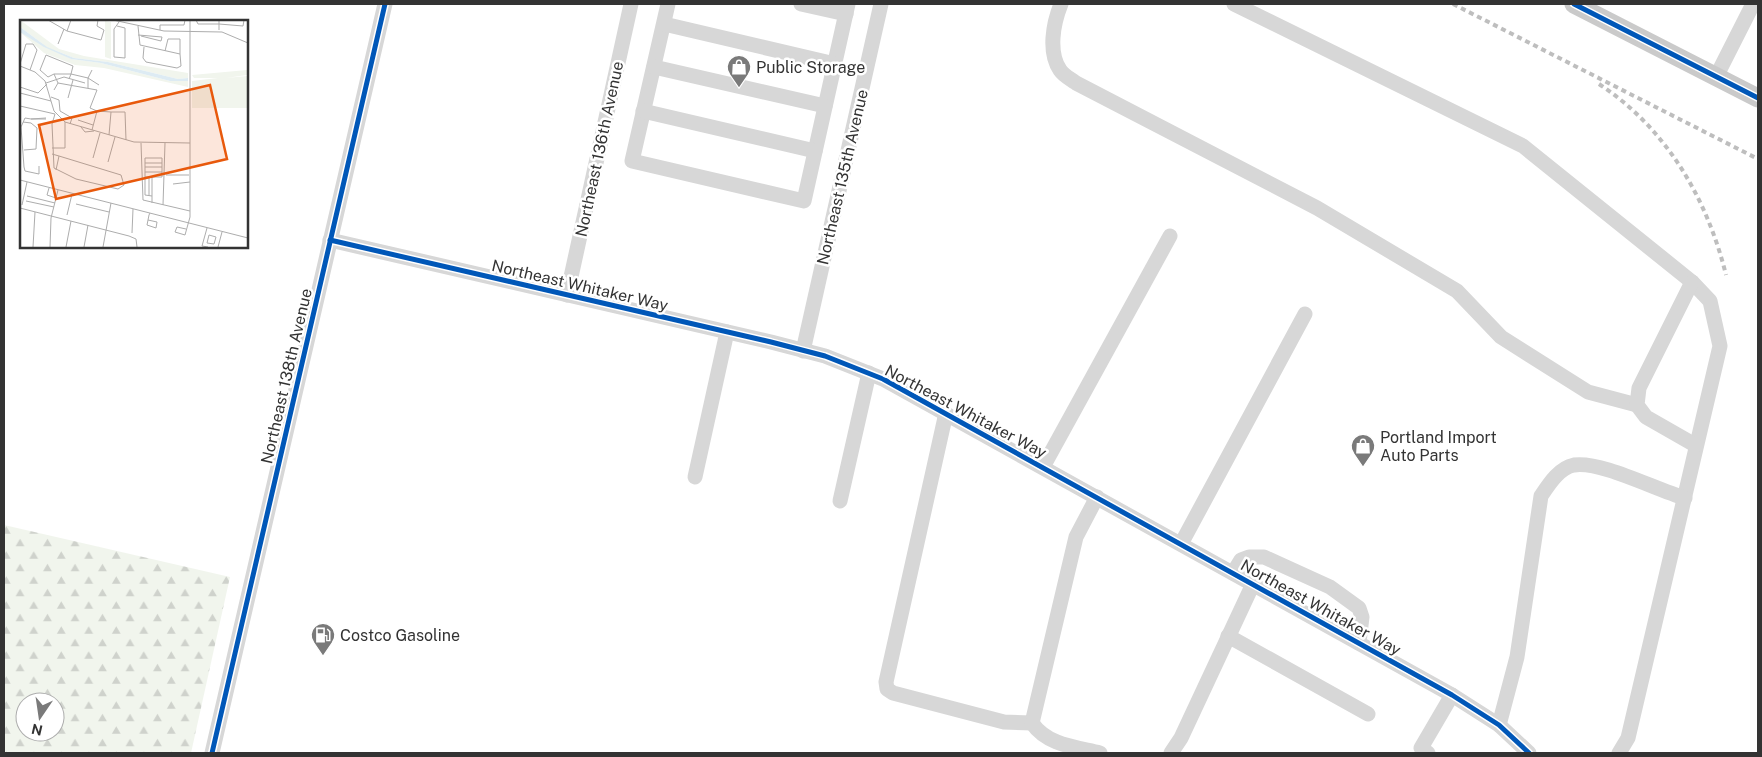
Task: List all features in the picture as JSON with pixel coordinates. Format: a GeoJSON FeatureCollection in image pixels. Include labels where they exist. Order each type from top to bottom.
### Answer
{"type":"FeatureCollection","features":[{"type":"Feature","properties":{"kind":"main road"},"geometry":{"type":"LineString","coordinates":[[1586,6],[1758,98]]}},
{"type":"Feature","properties":{"kind":"street","name":"Northeast 138th Avenue"},"geometry":{"type":"LineString","coordinates":[[212,753],[385,4]]}},
{"type":"Feature","properties":{"kind":"street","name":"Northeast 136th Avenue"},"geometry":{"type":"LineString","coordinates":[[567,295],[631,4]]}},
{"type":"Feature","properties":{"kind":"street"},"geometry":{"type":"LineString","coordinates":[[668,4],[632,161],[804,201],[847,9],[804,4]]}},
{"type":"Feature","properties":{"kind":"street","name":"Northeast 135th Avenue"},"geometry":{"type":"LineString","coordinates":[[803,351],[881,4]]}},
{"type":"Feature","properties":{"kind":"street"},"geometry":{"type":"LineString","coordinates":[[1060,4],[1052,36],[1055,59],[1061,72],[1076,83],[1317,208],[1457,291],[1501,337],[1588,392],[1637,405],[1646,417],[1695,445]]}},
{"type":"Feature","properties":{"kind":"street"},"geometry":{"type":"LineString","coordinates":[[1234,4],[1523,146],[1692,282],[1710,301],[1720,346],[1695,445],[1685,498],[1628,738],[1619,753]]}},
{"type":"Feature","properties":{"kind":"street"},"geometry":{"type":"LineString","coordinates":[[1716,77],[1753,4]]}},
{"type":"Feature","properties":{"kind":"street"},"geometry":{"type":"LineString","coordinates":[[664,24],[835,64]]}},
{"type":"Feature","properties":{"kind":"street"},"geometry":{"type":"LineString","coordinates":[[654,67],[825,106]]}},
{"type":"Feature","properties":{"kind":"street"},"geometry":{"type":"LineString","coordinates":[[643,111],[815,151]]}},
{"type":"Feature","properties":{"kind":"street"},"geometry":{"type":"LineString","coordinates":[[1043,467],[1170,236]]}},
{"type":"Feature","properties":{"kind":"street","name":"Northeast Whitaker Way"},"geometry":{"type":"LineString","coordinates":[[330,240],[727,332],[803,351],[868,373],[946,413],[1452,695],[1499,725],[1528,753]]}},
{"type":"Feature","properties":{"kind":"street"},"geometry":{"type":"LineString","coordinates":[[1637,405],[1639,388],[1692,282]]}},
{"type":"Feature","properties":{"kind":"street"},"geometry":{"type":"LineString","coordinates":[[1181,544],[1305,314]]}},
{"type":"Feature","properties":{"kind":"street"},"geometry":{"type":"LineString","coordinates":[[695,477],[727,332]]}},
{"type":"Feature","properties":{"kind":"street"},"geometry":{"type":"LineString","coordinates":[[840,500],[868,373]]}},
{"type":"Feature","properties":{"kind":"street"},"geometry":{"type":"LineString","coordinates":[[946,413],[886,682],[887,689],[893,693],[1004,722],[1032,723]]}},
{"type":"Feature","properties":{"kind":"street"},"geometry":{"type":"LineString","coordinates":[[1499,725],[1517,657],[1542,496],[1554,477],[1574,465],[1600,468],[1685,498]]}},
{"type":"Feature","properties":{"kind":"street"},"geometry":{"type":"LineString","coordinates":[[1097,497],[1076,536],[1032,723],[1040,735],[1048,739],[1100,753]]}},
{"type":"Feature","properties":{"kind":"street"},"geometry":{"type":"LineString","coordinates":[[1232,572],[1241,560],[1249,557],[1264,557],[1330,587],[1359,608],[1362,617],[1359,643]]}},
{"type":"Feature","properties":{"kind":"street"},"geometry":{"type":"LineString","coordinates":[[1171,753],[1181,738],[1253,584]]}},
{"type":"Feature","properties":{"kind":"street"},"geometry":{"type":"LineString","coordinates":[[1228,636],[1368,714]]}},
{"type":"Feature","properties":{"kind":"street"},"geometry":{"type":"LineString","coordinates":[[1428,753],[1421,748],[1452,695]]}},
{"type":"Feature","properties":{"kind":"green space"},"geometry":{"type":"Polygon","coordinates":[[[4,525],[230,577],[191,753],[4,753],[4,525]]]}},
{"type":"Feature","properties":{"kind":"railway"},"geometry":{"type":"LineString","coordinates":[[1453,4],[1758,159]]}},
{"type":"Feature","properties":{"kind":"railway"},"geometry":{"type":"LineString","coordinates":[[1599,84],[1623,102],[1644,122],[1664,143],[1680,167],[1708,219],[1726,275]]}},
{"type":"Feature","properties":{"kind":"cycle path"},"geometry":{"type":"LineString","coordinates":[[212,753],[385,4]]}},
{"type":"Feature","properties":{"kind":"cycle path"},"geometry":{"type":"LineString","coordinates":[[1574,4],[1758,98]]}},
{"type":"Feature","properties":{"kind":"cycle path"},"geometry":{"type":"LineString","coordinates":[[330,240],[771,342],[825,356],[883,379],[1452,695],[1499,725],[1529,753]]}},
{"type":"Feature","properties":{"kind":"place","name":"Public Storage"},"geometry":{"type":"Point","coordinates":[739,88]}},
{"type":"Feature","properties":{"kind":"place","name":"Portland Import Auto Parts"},"geometry":{"type":"Point","coordinates":[1363,467]}},
{"type":"Feature","properties":{"kind":"place","name":"Costco Gasoline"},"geometry":{"type":"Point","coordinates":[323,656]}}]}
